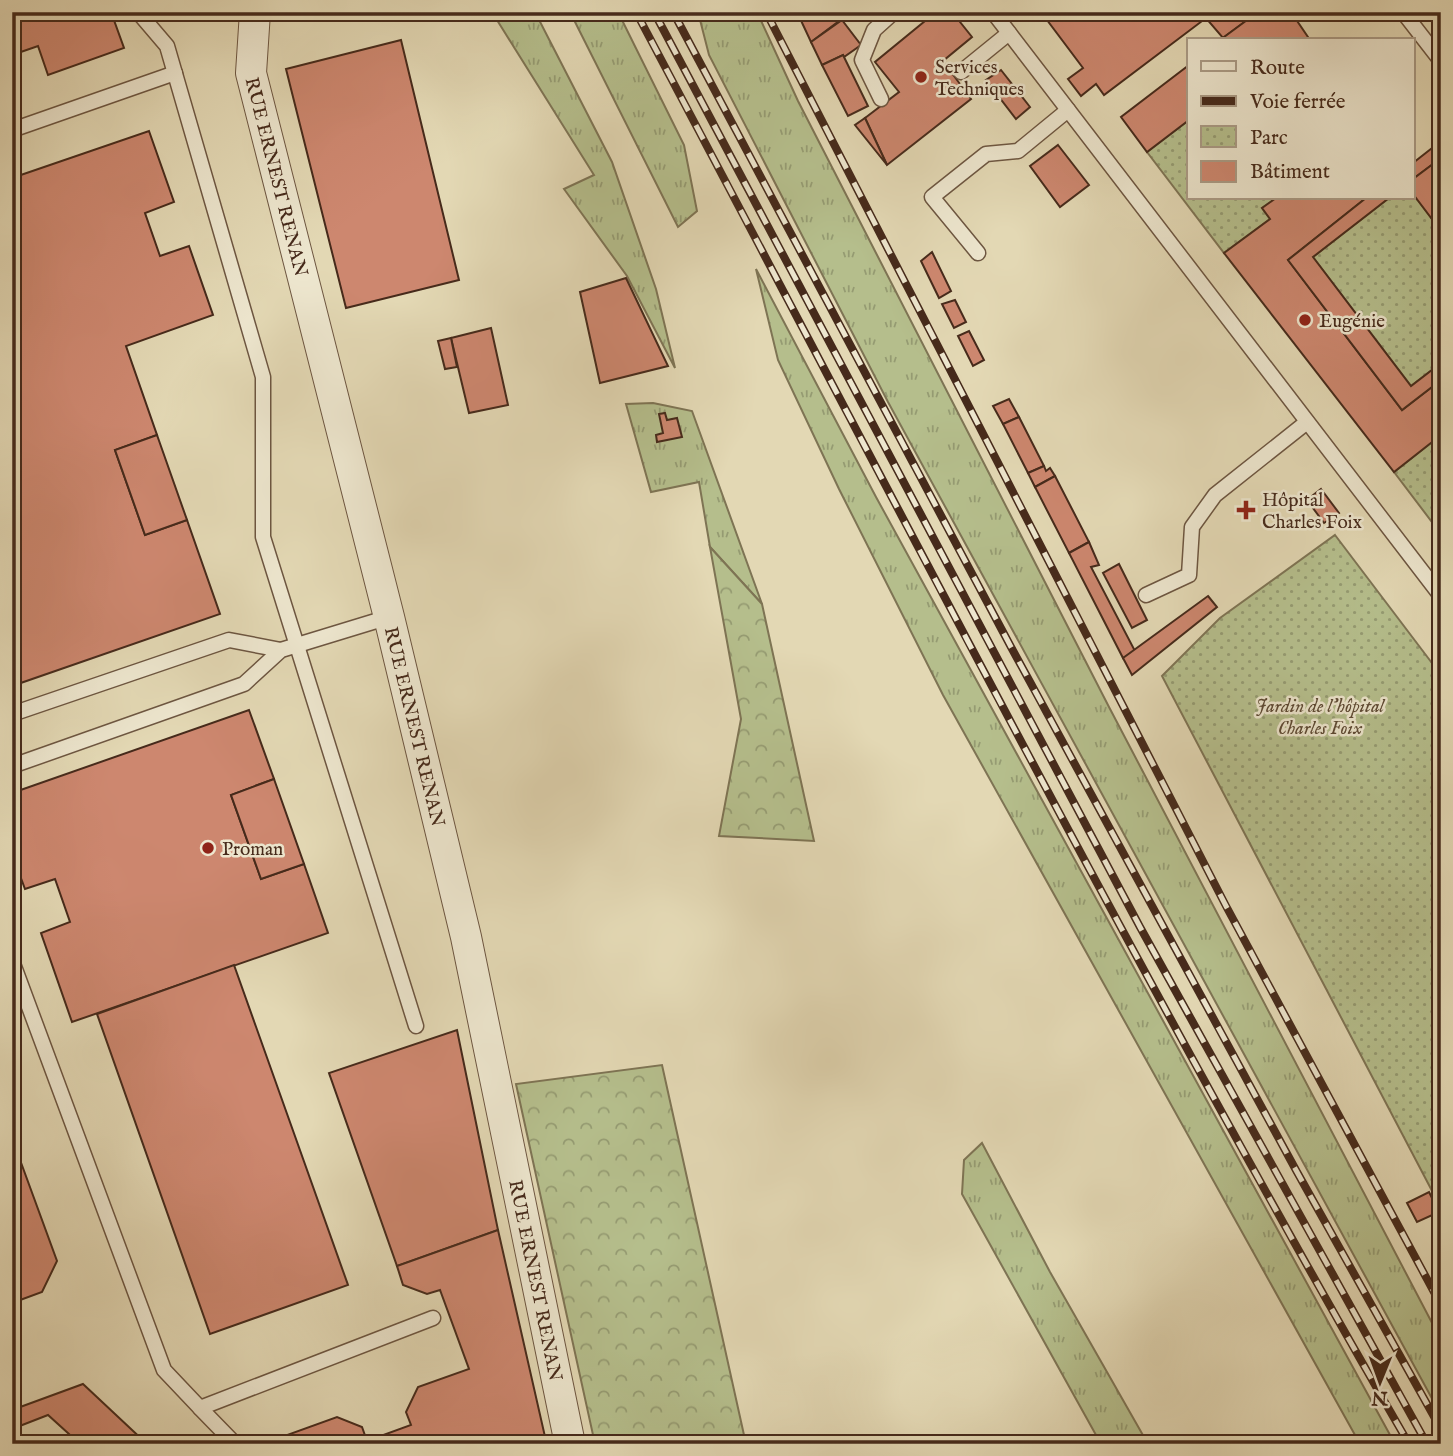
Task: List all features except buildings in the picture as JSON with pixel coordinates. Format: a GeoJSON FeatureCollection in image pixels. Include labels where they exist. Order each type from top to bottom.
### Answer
{"type":"FeatureCollection","features":[{"type":"Feature","properties":{"kind":"street","name":"RUE ERNEST RENAN"},"geometry":{"type":"LineString","coordinates":[[256,12],[251,73],[390,617],[466,937],[570,1444]]}},
{"type":"Feature","properties":{"kind":"lane"},"geometry":{"type":"LineString","coordinates":[[138,12],[167,46],[263,377],[263,537],[416,1026]]}},
{"type":"Feature","properties":{"kind":"lane"},"geometry":{"type":"LineString","coordinates":[[881,99],[862,60],[874,30],[894,12]]}},
{"type":"Feature","properties":{"kind":"lane"},"geometry":{"type":"LineString","coordinates":[[993,12],[1441,596]]}},
{"type":"Feature","properties":{"kind":"lane"},"geometry":{"type":"LineString","coordinates":[[1403,12],[1441,61]]}},
{"type":"Feature","properties":{"kind":"lane"},"geometry":{"type":"LineString","coordinates":[[961,72],[1009,33]]}},
{"type":"Feature","properties":{"kind":"lane"},"geometry":{"type":"LineString","coordinates":[[12,131],[175,73]]}},
{"type":"Feature","properties":{"kind":"lane"},"geometry":{"type":"LineString","coordinates":[[978,253],[932,197],[986,154],[1018,151],[1068,110]]}},
{"type":"Feature","properties":{"kind":"lane"},"geometry":{"type":"LineString","coordinates":[[1146,595],[1189,575],[1192,527],[1215,495],[1307,422]]}},
{"type":"Feature","properties":{"kind":"lane"},"geometry":{"type":"LineString","coordinates":[[12,766],[244,684],[281,650],[296,644],[390,617]]}},
{"type":"Feature","properties":{"kind":"lane"},"geometry":{"type":"LineString","coordinates":[[12,715],[229,640],[281,650]]}},
{"type":"Feature","properties":{"kind":"lane"},"geometry":{"type":"LineString","coordinates":[[12,961],[164,1370],[235,1444]]}},
{"type":"Feature","properties":{"kind":"lane"},"geometry":{"type":"LineString","coordinates":[[200,1408],[433,1318]]}},
{"type":"Feature","properties":{"kind":"green space"},"geometry":{"type":"Polygon","coordinates":[[[492,12],[535,12],[612,162],[656,289],[675,368],[627,276],[564,189],[594,175],[492,12]]]}},
{"type":"Feature","properties":{"kind":"green space"},"geometry":{"type":"Polygon","coordinates":[[[570,12],[618,12],[684,145],[697,211],[678,227],[570,12]]]}},
{"type":"Feature","properties":{"kind":"green space"},"geometry":{"type":"Polygon","coordinates":[[[698,12],[757,12],[798,101],[1109,707],[1441,1340],[1441,1415],[888,402],[709,55],[698,12]]]}},
{"type":"Feature","properties":{"kind":"green space"},"geometry":{"type":"Polygon","coordinates":[[[1187,122],[1187,200],[1273,200],[1262,208],[1270,219],[1224,253],[1147,152],[1187,122]]]}},
{"type":"Feature","properties":{"kind":"green space"},"geometry":{"type":"Polygon","coordinates":[[[1414,195],[1441,231],[1441,363],[1411,386],[1313,257],[1386,200],[1414,200],[1414,195]]]}},
{"type":"Feature","properties":{"kind":"green space"},"geometry":{"type":"Polygon","coordinates":[[[756,269],[876,497],[1395,1444],[1360,1444],[943,695],[839,489],[778,360],[756,269]]]}},
{"type":"Feature","properties":{"kind":"green space"},"geometry":{"type":"Polygon","coordinates":[[[653,403],[692,411],[762,604],[710,547],[699,482],[651,492],[626,404],[653,403]]]}},
{"type":"Feature","properties":{"kind":"green space"},"geometry":{"type":"Polygon","coordinates":[[[1441,435],[1441,534],[1394,472],[1441,435]]]}},
{"type":"Feature","properties":{"kind":"green space","name":"Jardin de l'hôpital Charles Foix"},"geometry":{"type":"Polygon","coordinates":[[[1335,535],[1441,675],[1441,1208],[1162,676],[1220,618],[1335,535]]]}},
{"type":"Feature","properties":{"kind":"green space"},"geometry":{"type":"Polygon","coordinates":[[[710,547],[762,604],[814,841],[719,836],[741,719],[710,547]]]}},
{"type":"Feature","properties":{"kind":"green space"},"geometry":{"type":"Polygon","coordinates":[[[662,1065],[746,1444],[595,1444],[516,1084],[662,1065]]]}},
{"type":"Feature","properties":{"kind":"green space"},"geometry":{"type":"Polygon","coordinates":[[[982,1143],[1050,1272],[1148,1444],[1101,1444],[962,1194],[964,1160],[982,1143]]]}},
{"type":"Feature","properties":{"kind":"railway"},"geometry":{"type":"LineString","coordinates":[[636,12],[1112,911],[1409,1444]]}},
{"type":"Feature","properties":{"kind":"railway"},"geometry":{"type":"LineString","coordinates":[[654,12],[1140,927],[1427,1444]]}},
{"type":"Feature","properties":{"kind":"railway"},"geometry":{"type":"LineString","coordinates":[[673,12],[1011,647],[1297,1172],[1441,1429]]}},
{"type":"Feature","properties":{"kind":"railway"},"geometry":{"type":"LineString","coordinates":[[766,12],[1226,906],[1441,1305]]}},
{"type":"Feature","properties":{"kind":"place","name":"Services Techniques"},"geometry":{"type":"Point","coordinates":[921,77]}},
{"type":"Feature","properties":{"kind":"place","name":"Eugénie"},"geometry":{"type":"Point","coordinates":[1305,320]}},
{"type":"Feature","properties":{"kind":"place","name":"Hôpital Charles Foix"},"geometry":{"type":"Point","coordinates":[1246,510]}},
{"type":"Feature","properties":{"kind":"place","name":"Proman"},"geometry":{"type":"Point","coordinates":[208,848]}}]}
